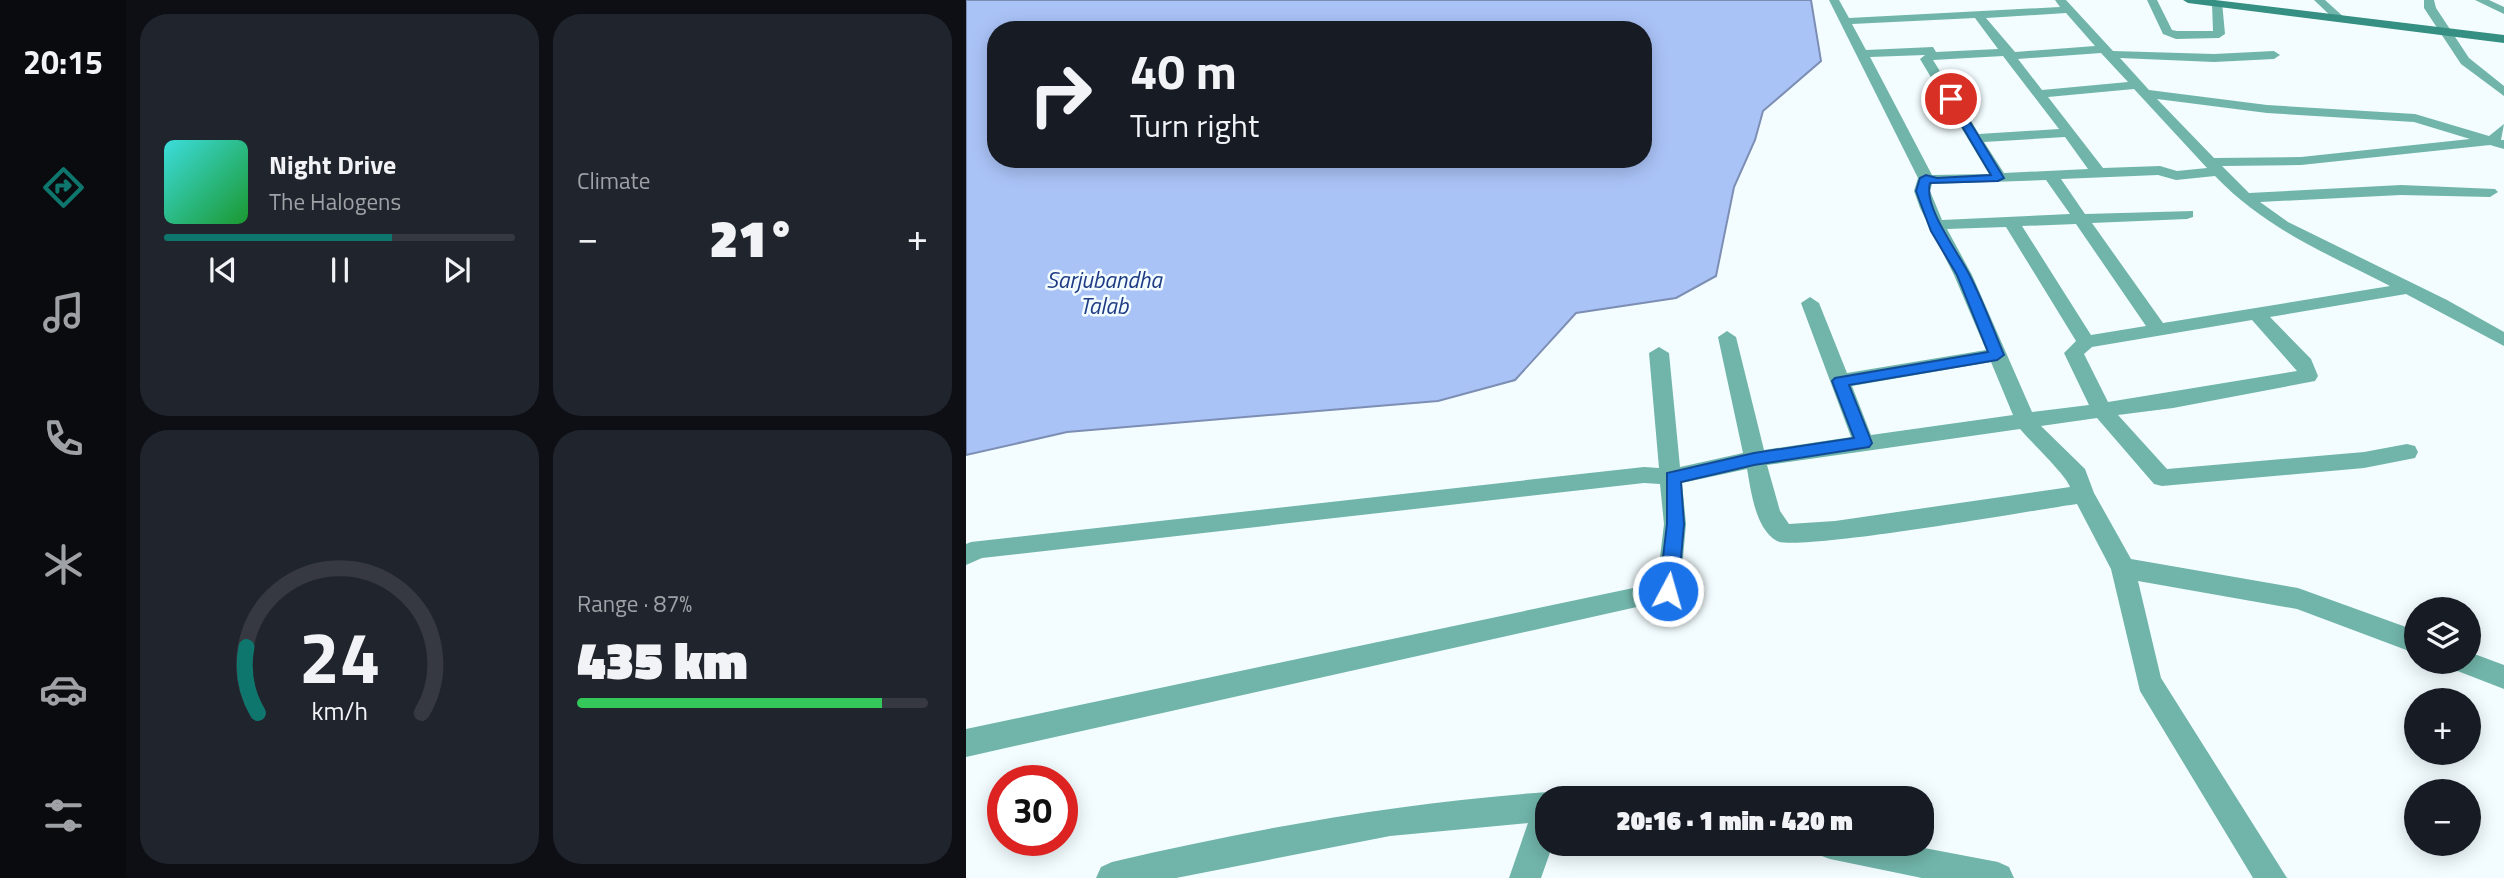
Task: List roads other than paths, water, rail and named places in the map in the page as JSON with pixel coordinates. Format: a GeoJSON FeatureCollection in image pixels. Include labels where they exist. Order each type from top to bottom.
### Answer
{"type":"FeatureCollection","features":[{"type":"Feature","properties":{"kind":"street"},"geometry":{"type":"LineString","coordinates":[[1834,0],[1848,21],[1926,178],[1922,191],[1935,225],[1963,275],[2026,422],[2052,453],[2077,475],[2082,494],[2123,568],[2149,681],[2271,878]]}},
{"type":"Feature","properties":{"kind":"street"},"geometry":{"type":"LineString","coordinates":[[2152,0],[2167,32],[2176,35],[2220,34],[2218,4]]}},
{"type":"Feature","properties":{"kind":"street"},"geometry":{"type":"LineString","coordinates":[[2188,0],[2504,38]]}},
{"type":"Feature","properties":{"kind":"street"},"geometry":{"type":"LineString","coordinates":[[2319,0],[2340,19]]}},
{"type":"Feature","properties":{"kind":"street"},"geometry":{"type":"LineString","coordinates":[[2480,0],[2504,11]]}},
{"type":"Feature","properties":{"kind":"street"},"geometry":{"type":"LineString","coordinates":[[2426,1],[2465,61],[2504,92]]}},
{"type":"Feature","properties":{"kind":"street"},"geometry":{"type":"LineString","coordinates":[[1848,21],[1979,16],[2065,5],[2140,89],[2245,198],[2282,225],[2409,288],[2504,340]]}},
{"type":"Feature","properties":{"kind":"street"},"geometry":{"type":"LineString","coordinates":[[1979,16],[2099,173]]}},
{"type":"Feature","properties":{"kind":"street"},"geometry":{"type":"LineString","coordinates":[[1864,54],[1929,50],[1931,56]]}},
{"type":"Feature","properties":{"kind":"street"},"geometry":{"type":"LineString","coordinates":[[1998,178],[1926,59],[1931,56],[2106,52],[2214,58],[2274,55]]}},
{"type":"Feature","properties":{"kind":"street"},"geometry":{"type":"LineString","coordinates":[[2040,94],[2140,89],[2267,109],[2415,118],[2498,143]]}},
{"type":"Feature","properties":{"kind":"street"},"geometry":{"type":"LineString","coordinates":[[2498,143],[2504,128]]}},
{"type":"Feature","properties":{"kind":"street"},"geometry":{"type":"LineString","coordinates":[[1975,138],[2069,133]]}},
{"type":"Feature","properties":{"kind":"street"},"geometry":{"type":"LineString","coordinates":[[1926,178],[1937,181],[2160,170],[2175,176],[2214,167],[2498,143]]}},
{"type":"Feature","properties":{"kind":"street"},"geometry":{"type":"LineString","coordinates":[[2050,176],[2158,329]]}},
{"type":"Feature","properties":{"kind":"street"},"geometry":{"type":"LineString","coordinates":[[2245,198],[2401,190],[2490,192]]}},
{"type":"Feature","properties":{"kind":"street"},"geometry":{"type":"LineString","coordinates":[[1935,225],[2187,214]]}},
{"type":"Feature","properties":{"kind":"street"},"geometry":{"type":"LineString","coordinates":[[2011,222],[2086,342]]}},
{"type":"Feature","properties":{"kind":"street"},"geometry":{"type":"LineString","coordinates":[[2407,452],[2364,460],[2162,478],[2102,410],[2074,354],[2086,342],[2158,329],[2259,316],[2409,288]]}},
{"type":"Feature","properties":{"kind":"street"},"geometry":{"type":"LineString","coordinates":[[1810,303],[1864,443]]}},
{"type":"Feature","properties":{"kind":"street"},"geometry":{"type":"LineString","coordinates":[[966,555],[978,549],[1644,475],[1673,477],[1754,459],[2173,401],[2308,376],[2304,364],[2259,316]]}},
{"type":"Feature","properties":{"kind":"street"},"geometry":{"type":"LineString","coordinates":[[1727,337],[1754,459],[1771,519],[1778,530],[1786,534],[1835,530],[2082,494]]}},
{"type":"Feature","properties":{"kind":"street"},"geometry":{"type":"LineString","coordinates":[[966,743],[1668,591],[1675,524],[1673,477],[1660,353]]}},
{"type":"Feature","properties":{"kind":"street"},"geometry":{"type":"LineString","coordinates":[[1840,381],[1997,355]]}},
{"type":"Feature","properties":{"kind":"street"},"geometry":{"type":"LineString","coordinates":[[2123,568],[2298,598],[2404,638]]}},
{"type":"Feature","properties":{"kind":"street"},"geometry":{"type":"LineString","coordinates":[[2481,668],[2504,677]]}},
{"type":"Feature","properties":{"kind":"street"},"geometry":{"type":"LineString","coordinates":[[1112,878],[1217,852],[1361,825],[1432,815],[1535,809]]}},
{"type":"Feature","properties":{"kind":"street"},"geometry":{"type":"LineString","coordinates":[[1525,878],[1535,854]]}},
{"type":"Feature","properties":{"kind":"street"},"geometry":{"type":"LineString","coordinates":[[1889,856],[1998,878]]}},
{"type":"Feature","properties":{"kind":"water","name":"Sarjubandha Talab"},"geometry":{"type":"Polygon","coordinates":[[[966,0],[1811,0],[1821,61],[1763,111],[1755,140],[1734,187],[1716,276],[1676,298],[1576,313],[1515,380],[1438,401],[1067,432],[966,455],[966,0]]]}}]}
